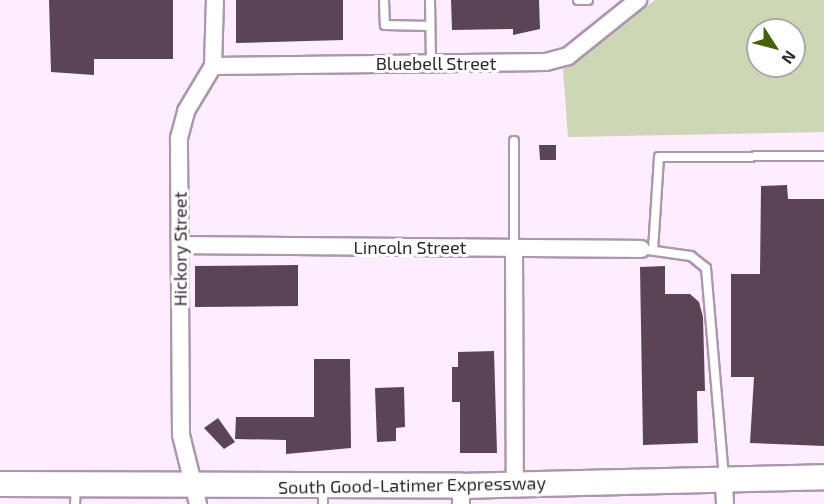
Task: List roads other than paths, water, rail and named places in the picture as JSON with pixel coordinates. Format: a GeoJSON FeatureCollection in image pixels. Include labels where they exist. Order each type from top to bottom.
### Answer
{"type":"FeatureCollection","features":[{"type":"Feature","properties":{"kind":"main road","name":"South Good-Latimer Expressway"},"geometry":{"type":"LineString","coordinates":[[0,484],[75,494],[461,495],[514,485],[724,477],[824,477]]}},
{"type":"Feature","properties":{"kind":"street","name":"Hickory Street"},"geometry":{"type":"LineString","coordinates":[[195,495],[181,435],[181,124],[213,66],[215,0]]}},
{"type":"Feature","properties":{"kind":"street","name":"Bluebell Street"},"geometry":{"type":"LineString","coordinates":[[213,66],[546,62],[568,56],[638,0]]}},
{"type":"Feature","properties":{"kind":"street","name":"Lincoln Street"},"geometry":{"type":"LineString","coordinates":[[180,245],[647,250]]}},
{"type":"Feature","properties":{"kind":"street"},"geometry":{"type":"LineString","coordinates":[[514,248],[514,485]]}},
{"type":"Feature","properties":{"kind":"street"},"geometry":{"type":"LineString","coordinates":[[724,477],[725,504]]}},
{"type":"Feature","properties":{"kind":"lane"},"geometry":{"type":"LineString","coordinates":[[384,0],[385,25],[430,26]]}},
{"type":"Feature","properties":{"kind":"lane"},"geometry":{"type":"LineString","coordinates":[[430,0],[431,62]]}},
{"type":"Feature","properties":{"kind":"lane"},"geometry":{"type":"LineString","coordinates":[[578,0],[588,0]]}},
{"type":"Feature","properties":{"kind":"lane"},"geometry":{"type":"LineString","coordinates":[[513,141],[514,248]]}},
{"type":"Feature","properties":{"kind":"lane"},"geometry":{"type":"LineString","coordinates":[[724,477],[706,268],[692,256],[647,250],[659,158],[824,156]]}}]}
